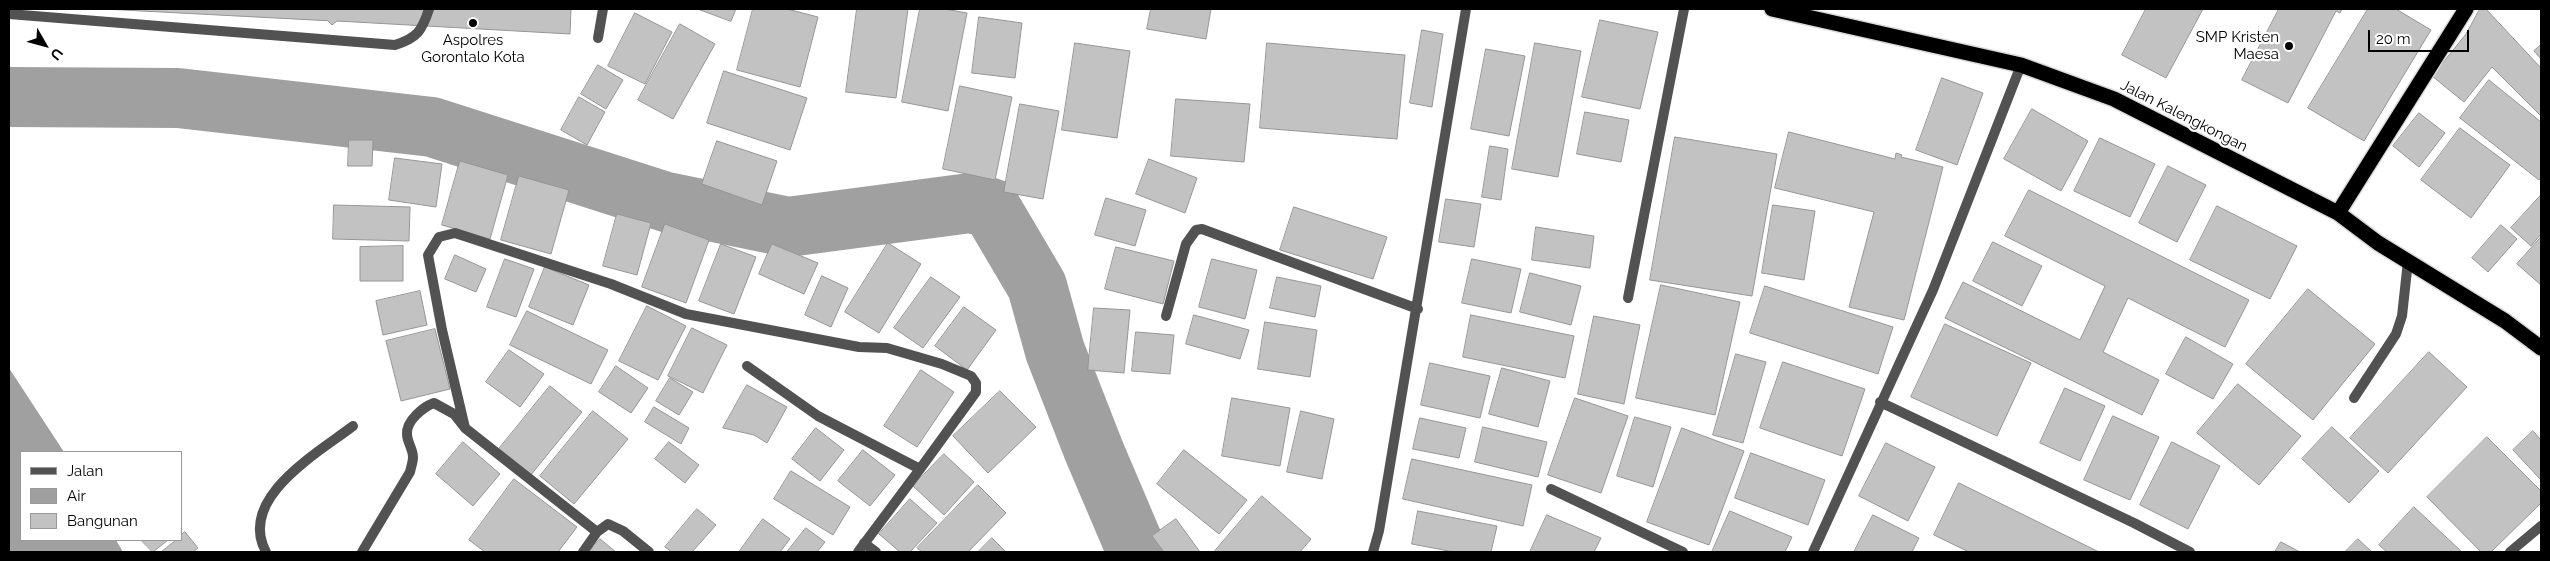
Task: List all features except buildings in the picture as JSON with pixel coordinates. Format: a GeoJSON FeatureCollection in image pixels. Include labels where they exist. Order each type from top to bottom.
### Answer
{"type":"FeatureCollection","features":[{"type":"Feature","properties":{"kind":"highway","name":"Jalan Kalengkongan"},"geometry":{"type":"LineString","coordinates":[[1772,9],[2021,64],[2114,100],[2338,213],[2378,243],[2505,321],[2541,348]]}},
{"type":"Feature","properties":{"kind":"highway"},"geometry":{"type":"LineString","coordinates":[[2338,213],[2466,9]]}},
{"type":"Feature","properties":{"kind":"street"},"geometry":{"type":"LineString","coordinates":[[9,14],[395,45],[413,39],[424,25],[430,9]]}},
{"type":"Feature","properties":{"kind":"street"},"geometry":{"type":"LineString","coordinates":[[598,38],[603,9]]}},
{"type":"Feature","properties":{"kind":"street"},"geometry":{"type":"LineString","coordinates":[[1373,552],[1379,531],[1418,309],[1466,9]]}},
{"type":"Feature","properties":{"kind":"street"},"geometry":{"type":"LineString","coordinates":[[1628,298],[1684,9]]}},
{"type":"Feature","properties":{"kind":"street"},"geometry":{"type":"LineString","coordinates":[[1814,552],[1880,402],[1933,290],[2021,64]]}},
{"type":"Feature","properties":{"kind":"street"},"geometry":{"type":"LineString","coordinates":[[1166,316],[1186,244],[1196,230],[1202,229],[1418,309]]}},
{"type":"Feature","properties":{"kind":"street"},"geometry":{"type":"LineString","coordinates":[[465,428],[442,330],[428,255],[439,237],[455,234],[611,284],[686,314],[860,348],[887,348],[942,364],[970,376],[976,383],[976,392],[858,552]]}},
{"type":"Feature","properties":{"kind":"street"},"geometry":{"type":"LineString","coordinates":[[2354,398],[2396,334],[2402,316],[2408,261]]}},
{"type":"Feature","properties":{"kind":"street"},"geometry":{"type":"LineString","coordinates":[[747,366],[818,416],[920,469]]}},
{"type":"Feature","properties":{"kind":"street"},"geometry":{"type":"LineString","coordinates":[[1880,402],[2134,523],[2190,552]]}},
{"type":"Feature","properties":{"kind":"street"},"geometry":{"type":"LineString","coordinates":[[362,552],[410,472],[413,458],[407,436],[407,428],[418,413],[427,406],[434,404],[454,414],[465,428],[597,532]]}},
{"type":"Feature","properties":{"kind":"street"},"geometry":{"type":"LineString","coordinates":[[266,552],[260,542],[262,514],[274,491],[292,472],[353,426]]}},
{"type":"Feature","properties":{"kind":"street"},"geometry":{"type":"LineString","coordinates":[[1551,489],[1683,552]]}},
{"type":"Feature","properties":{"kind":"street"},"geometry":{"type":"LineString","coordinates":[[583,552],[597,532],[608,524],[615,525],[649,552]]}},
{"type":"Feature","properties":{"kind":"street"},"geometry":{"type":"LineString","coordinates":[[2510,552],[2541,526]]}},
{"type":"Feature","properties":{"kind":"street"},"geometry":{"type":"LineString","coordinates":[[864,543],[876,552]]}},
{"type":"Feature","properties":{"kind":"water"},"geometry":{"type":"Polygon","coordinates":[[[9,368],[63,451],[20,451],[20,541],[117,541],[123,552],[9,552],[9,368]]]}},
{"type":"Feature","properties":{"kind":"waterway"},"geometry":{"type":"LineString","coordinates":[[9,97],[178,98],[432,127],[666,202],[788,227],[970,203],[991,208],[1037,286],[1055,351],[1094,451],[1137,552]]}},
{"type":"Feature","properties":{"kind":"place","name":"Aspolres Gorontalo Kota"},"geometry":{"type":"Point","coordinates":[473,23]}},
{"type":"Feature","properties":{"kind":"place","name":"SMP Kristen Maesa"},"geometry":{"type":"Point","coordinates":[2289,46]}}]}
